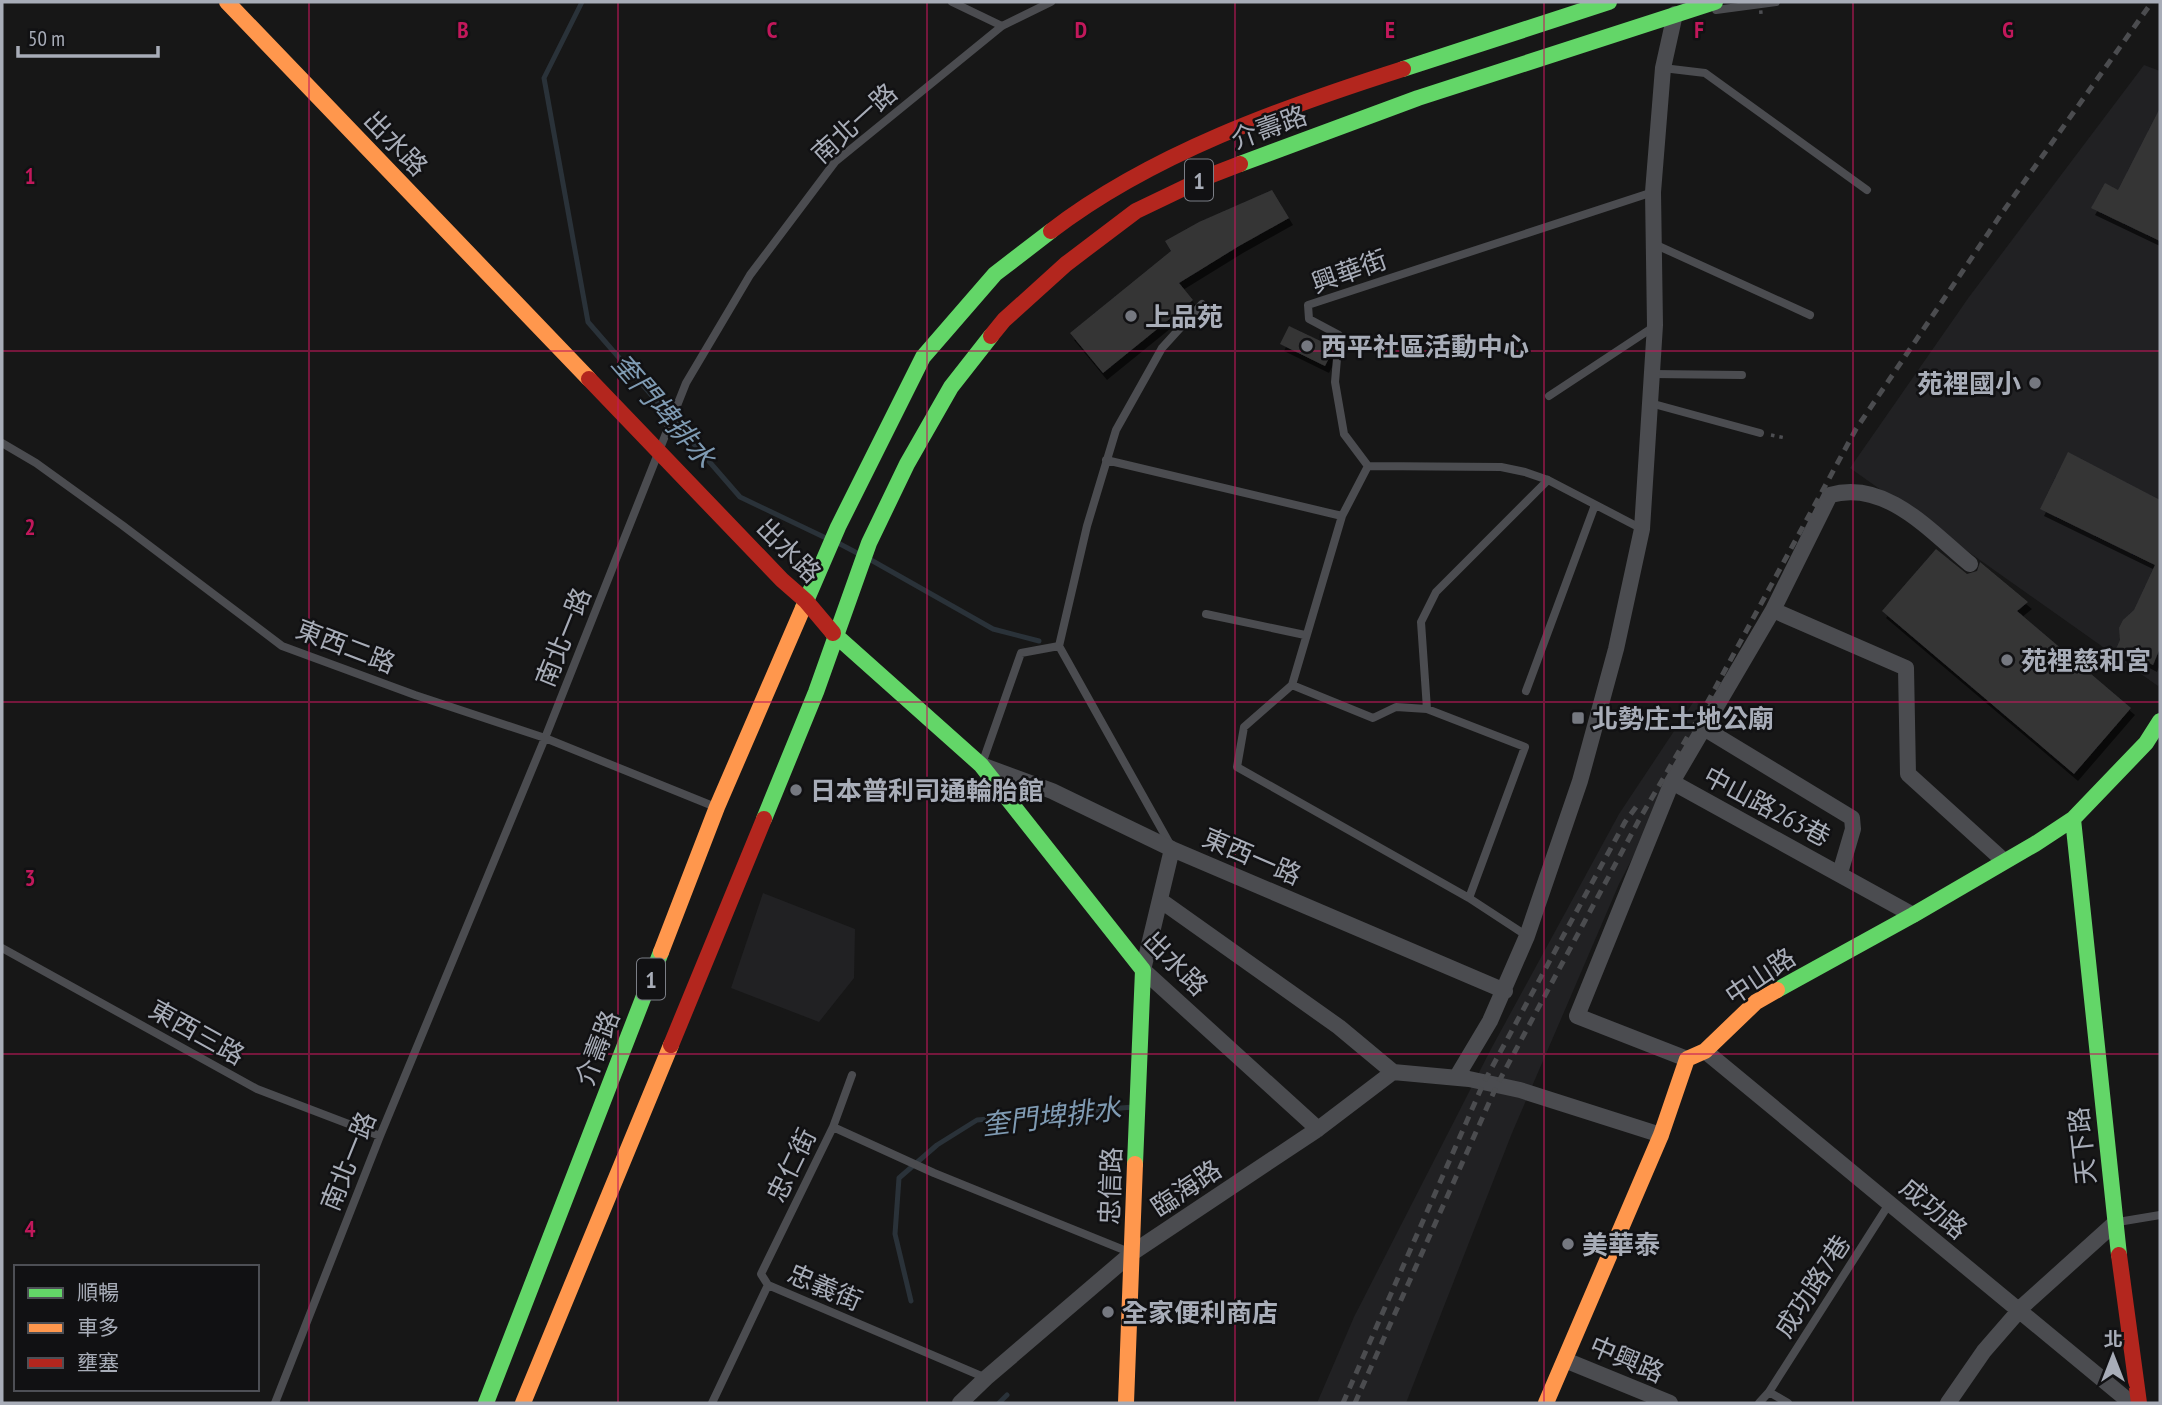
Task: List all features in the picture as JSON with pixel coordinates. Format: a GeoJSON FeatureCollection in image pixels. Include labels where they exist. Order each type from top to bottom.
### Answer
{"type":"FeatureCollection","features":[{"type":"Feature","properties":{"kind":"main road","name":"出水路"},"geometry":{"type":"LineString","coordinates":[[227,2],[782,580],[806,601],[835,636],[981,765],[1143,970]]}},
{"type":"Feature","properties":{"kind":"main road","name":"介壽路"},"geometry":{"type":"LineString","coordinates":[[486,1403],[717,807],[838,527],[923,357],[995,274],[1079,209],[1188,149],[1322,95],[1609,2]]}},
{"type":"Feature","properties":{"kind":"main road","name":"介壽路"},"geometry":{"type":"LineString","coordinates":[[835,636],[869,543],[907,464],[951,387],[997,330],[1066,264],[1136,211],[1209,176],[1418,98],[1678,8],[1715,2]]}},
{"type":"Feature","properties":{"kind":"main road","name":"1"},"geometry":{"type":"LineString","coordinates":[[523,1403],[816,692],[835,636]]}},
{"type":"Feature","properties":{"kind":"main road","name":"中山路"},"geometry":{"type":"LineString","coordinates":[[1687,1059],[1705,1051],[1756,1002],[1913,915],[2074,819],[2146,743],[2160,721]]}},
{"type":"Feature","properties":{"kind":"main road","name":"天下路"},"geometry":{"type":"LineString","coordinates":[[2074,819],[2115,1223],[2139,1403]]}},
{"type":"Feature","properties":{"kind":"main road","name":"忠信路"},"geometry":{"type":"LineString","coordinates":[[1126,1403],[1143,970]]}},
{"type":"Feature","properties":{"kind":"main road"},"geometry":{"type":"LineString","coordinates":[[1546,1403],[1661,1135],[1687,1059]]}},
{"type":"Feature","properties":{"kind":"street"},"geometry":{"type":"LineString","coordinates":[[1456,1078],[1505,991],[1527,936],[1580,781],[1616,649],[1642,529],[1655,325],[1653,192],[1663,68],[1678,8]]}},
{"type":"Feature","properties":{"kind":"street"},"geometry":{"type":"LineString","coordinates":[[1672,782],[1773,610],[1830,495],[1848,490],[1897,503],[1970,564]]}},
{"type":"Feature","properties":{"kind":"street"},"geometry":{"type":"LineString","coordinates":[[1773,610],[1906,667],[1908,774],[2004,861]]}},
{"type":"Feature","properties":{"kind":"street"},"geometry":{"type":"LineString","coordinates":[[1702,727],[1852,818],[1853,829],[1840,873]]}},
{"type":"Feature","properties":{"kind":"street","name":"東西一路"},"geometry":{"type":"LineString","coordinates":[[981,765],[1052,791],[1172,849],[1505,991]]}},
{"type":"Feature","properties":{"kind":"street","name":"中山路263巷"},"geometry":{"type":"LineString","coordinates":[[1687,1059],[1577,1016],[1672,782],[1913,915]]}},
{"type":"Feature","properties":{"kind":"street","name":"忠信路"},"geometry":{"type":"LineString","coordinates":[[1143,970],[1172,849]]}},
{"type":"Feature","properties":{"kind":"street"},"geometry":{"type":"LineString","coordinates":[[1160,900],[1339,1027],[1393,1072],[1469,1079],[1541,1095],[1661,1135]]}},
{"type":"Feature","properties":{"kind":"street","name":"出水路"},"geometry":{"type":"LineString","coordinates":[[1143,970],[1318,1129]]}},
{"type":"Feature","properties":{"kind":"street","name":"成功路"},"geometry":{"type":"LineString","coordinates":[[1705,1051],[2131,1403]]}},
{"type":"Feature","properties":{"kind":"street","name":"臨海路"},"geometry":{"type":"LineString","coordinates":[[960,1403],[1132,1253],[1318,1129],[1393,1072]]}},
{"type":"Feature","properties":{"kind":"street"},"geometry":{"type":"LineString","coordinates":[[1948,1403],[1984,1352],[2020,1311],[2115,1223]]}},
{"type":"Feature","properties":{"kind":"street","name":"中興路"},"geometry":{"type":"LineString","coordinates":[[1565,1360],[1670,1403]]}},
{"type":"Feature","properties":{"kind":"lane"},"geometry":{"type":"LineString","coordinates":[[952,2],[1002,26]]}},
{"type":"Feature","properties":{"kind":"lane","name":"南北一路"},"geometry":{"type":"LineString","coordinates":[[275,1403],[380,1136],[545,738],[686,383],[750,275],[835,162],[1002,26],[1051,2]]}},
{"type":"Feature","properties":{"kind":"lane"},"geometry":{"type":"LineString","coordinates":[[1678,8],[1753,2]]}},
{"type":"Feature","properties":{"kind":"lane"},"geometry":{"type":"LineString","coordinates":[[1678,8],[1776,2]]}},
{"type":"Feature","properties":{"kind":"lane"},"geometry":{"type":"LineString","coordinates":[[1663,68],[1705,73],[1867,190]]}},
{"type":"Feature","properties":{"kind":"lane","name":"興華街"},"geometry":{"type":"LineString","coordinates":[[1368,466],[1344,434],[1335,382],[1339,335],[1309,318],[1308,305],[1653,192]]}},
{"type":"Feature","properties":{"kind":"lane"},"geometry":{"type":"LineString","coordinates":[[1654,244],[1810,316]]}},
{"type":"Feature","properties":{"kind":"lane"},"geometry":{"type":"LineString","coordinates":[[1172,849],[1059,646],[1087,526],[1116,430],[1162,348],[1202,304]]}},
{"type":"Feature","properties":{"kind":"lane"},"geometry":{"type":"LineString","coordinates":[[1549,396],[1655,325]]}},
{"type":"Feature","properties":{"kind":"lane"},"geometry":{"type":"LineString","coordinates":[[1652,374],[1742,374]]}},
{"type":"Feature","properties":{"kind":"lane"},"geometry":{"type":"LineString","coordinates":[[1650,403],[1760,433]]}},
{"type":"Feature","properties":{"kind":"lane","name":"東西二路"},"geometry":{"type":"LineString","coordinates":[[2,443],[36,463],[122,525],[282,646],[415,695],[545,738],[717,807]]}},
{"type":"Feature","properties":{"kind":"lane"},"geometry":{"type":"LineString","coordinates":[[1106,460],[1342,516]]}},
{"type":"Feature","properties":{"kind":"lane"},"geometry":{"type":"LineString","coordinates":[[1527,936],[1469,898],[1237,767],[1244,727],[1292,685],[1342,516],[1368,466],[1501,467],[1525,471],[1548,480],[1642,529]]}},
{"type":"Feature","properties":{"kind":"lane"},"geometry":{"type":"LineString","coordinates":[[1427,709],[1421,622],[1436,592],[1548,480]]}},
{"type":"Feature","properties":{"kind":"lane"},"geometry":{"type":"LineString","coordinates":[[1526,691],[1595,505]]}},
{"type":"Feature","properties":{"kind":"lane"},"geometry":{"type":"LineString","coordinates":[[1206,614],[1305,635]]}},
{"type":"Feature","properties":{"kind":"lane"},"geometry":{"type":"LineString","coordinates":[[981,765],[1021,653],[1059,646]]}},
{"type":"Feature","properties":{"kind":"lane"},"geometry":{"type":"LineString","coordinates":[[1292,685],[1373,718],[1396,707],[1427,709],[1525,747],[1469,898]]}},
{"type":"Feature","properties":{"kind":"lane","name":"東西三路"},"geometry":{"type":"LineString","coordinates":[[2,948],[257,1089],[380,1136]]}},
{"type":"Feature","properties":{"kind":"lane"},"geometry":{"type":"LineString","coordinates":[[833,1127],[852,1075]]}},
{"type":"Feature","properties":{"kind":"lane","name":"忠仁街"},"geometry":{"type":"LineString","coordinates":[[768,1285],[761,1274],[833,1127],[897,1158],[1132,1253]]}},
{"type":"Feature","properties":{"kind":"lane","name":"成功路7巷"},"geometry":{"type":"LineString","coordinates":[[1759,1403],[1769,1392],[1889,1203]]}},
{"type":"Feature","properties":{"kind":"lane"},"geometry":{"type":"LineString","coordinates":[[2115,1223],[2160,1215]]}},
{"type":"Feature","properties":{"kind":"lane","name":"忠義街"},"geometry":{"type":"LineString","coordinates":[[712,1403],[768,1285],[986,1378]]}},
{"type":"Feature","properties":{"kind":"lane"},"geometry":{"type":"LineString","coordinates":[[1769,1392],[1788,1403]]}},
{"type":"Feature","properties":{"kind":"path"},"geometry":{"type":"LineString","coordinates":[[1760,2],[1761,13]]}},
{"type":"Feature","properties":{"kind":"shaded area","name":"苑裡國小"},"geometry":{"type":"Polygon","coordinates":[[[2144,65],[2160,71],[2158,686],[1850,468],[1969,297],[2144,65]]]}},
{"type":"Feature","properties":{"kind":"shaded area"},"geometry":{"type":"Polygon","coordinates":[[[1694,701],[1709,710],[1619,884],[1512,1133],[1406,1403],[1317,1403],[1354,1317],[1491,1049],[1619,814],[1694,701]]]}},
{"type":"Feature","properties":{"kind":"shaded area"},"geometry":{"type":"Polygon","coordinates":[[[763,893],[855,929],[854,978],[819,1022],[731,988],[763,893]]]}},
{"type":"Feature","properties":{"kind":"building"},"geometry":{"type":"Polygon","coordinates":[[[2160,108],[2160,241],[2091,208],[2105,183],[2118,190],[2160,108]]]}},
{"type":"Feature","properties":{"kind":"building"},"geometry":{"type":"Polygon","coordinates":[[[1272,190],[1289,218],[1179,283],[1193,300],[1103,373],[1070,333],[1171,251],[1165,241],[1199,222],[1272,190]]]}},
{"type":"Feature","properties":{"kind":"building","name":"西平社區活動中心"},"geometry":{"type":"Polygon","coordinates":[[[1289,326],[1331,346],[1331,354],[1325,366],[1280,344],[1289,326]]]}},
{"type":"Feature","properties":{"kind":"building"},"geometry":{"type":"Polygon","coordinates":[[[2068,452],[2160,500],[2160,648],[2153,665],[2132,654],[2130,658],[2115,651],[2120,640],[2119,628],[2134,610],[2155,565],[2040,509],[2068,452]]]}},
{"type":"Feature","properties":{"kind":"building","name":"苑裡慈和宮"},"geometry":{"type":"Polygon","coordinates":[[[1936,549],[1967,574],[1977,571],[1980,562],[2028,602],[2017,611],[2131,708],[2074,774],[1882,611],[1936,549]]]}},
{"type":"Feature","properties":{"kind":"waterway","name":"奎門埤排水"},"geometry":{"type":"LineString","coordinates":[[582,2],[544,78],[588,322],[740,497],[828,539]]}},
{"type":"Feature","properties":{"kind":"waterway","name":"奎門埤排水"},"geometry":{"type":"LineString","coordinates":[[840,544],[859,554]]}},
{"type":"Feature","properties":{"kind":"waterway","name":"奎門埤排水"},"geometry":{"type":"LineString","coordinates":[[871,560],[993,629],[1039,641]]}},
{"type":"Feature","properties":{"kind":"waterway","name":"奎門埤排水"},"geometry":{"type":"LineString","coordinates":[[911,1301],[895,1234],[899,1178],[937,1145],[977,1120],[1133,1107]]}},
{"type":"Feature","properties":{"kind":"waterway","name":"奎門埤排水"},"geometry":{"type":"LineString","coordinates":[[999,1403],[1007,1395]]}},
{"type":"Feature","properties":{"kind":"railway"},"geometry":{"type":"LineString","coordinates":[[1355,1403],[1497,1085],[1639,820],[1706,705],[1856,429],[2002,213],[2152,2]]}},
{"type":"Feature","properties":{"kind":"railway"},"geometry":{"type":"LineString","coordinates":[[1343,1403],[1484,1082],[1625,822],[1639,803]]}},
{"type":"Feature","properties":{"kind":"traffic: fast"},"geometry":{"type":"LineString","coordinates":[[1403,69],[1609,2]]}},
{"type":"Feature","properties":{"kind":"traffic: fast"},"geometry":{"type":"LineString","coordinates":[[1240,164],[1418,98],[1715,2]]}},
{"type":"Feature","properties":{"kind":"traffic: fast"},"geometry":{"type":"LineString","coordinates":[[803,608],[838,527],[923,357],[995,274],[1051,231]]}},
{"type":"Feature","properties":{"kind":"traffic: fast"},"geometry":{"type":"LineString","coordinates":[[764,819],[816,692],[869,543],[907,464],[951,387],[991,336]]}},
{"type":"Feature","properties":{"kind":"traffic: fast"},"geometry":{"type":"LineString","coordinates":[[833,633],[981,765],[1143,970],[1135,1164]]}},
{"type":"Feature","properties":{"kind":"traffic: fast"},"geometry":{"type":"LineString","coordinates":[[1777,990],[1913,915],[2073,819],[2146,743],[2160,721]]}},
{"type":"Feature","properties":{"kind":"traffic: fast"},"geometry":{"type":"LineString","coordinates":[[2073,819],[2119,1255]]}},
{"type":"Feature","properties":{"kind":"traffic: fast"},"geometry":{"type":"LineString","coordinates":[[486,1403],[661,952]]}},
{"type":"Feature","properties":{"kind":"traffic: slow"},"geometry":{"type":"LineString","coordinates":[[227,2],[589,379]]}},
{"type":"Feature","properties":{"kind":"traffic: slow"},"geometry":{"type":"LineString","coordinates":[[661,952],[717,807],[803,608]]}},
{"type":"Feature","properties":{"kind":"traffic: slow"},"geometry":{"type":"LineString","coordinates":[[1546,1403],[1661,1135],[1687,1059],[1705,1051],[1756,1002],[1777,990]]}},
{"type":"Feature","properties":{"kind":"traffic: slow"},"geometry":{"type":"LineString","coordinates":[[523,1403],[671,1045]]}},
{"type":"Feature","properties":{"kind":"traffic: slow"},"geometry":{"type":"LineString","coordinates":[[1126,1403],[1135,1164]]}},
{"type":"Feature","properties":{"kind":"traffic: jam"},"geometry":{"type":"LineString","coordinates":[[1051,231],[1090,203],[1131,179],[1220,135],[1403,69]]}},
{"type":"Feature","properties":{"kind":"traffic: jam"},"geometry":{"type":"LineString","coordinates":[[991,336],[1004,320],[1066,264],[1136,211],[1240,164]]}},
{"type":"Feature","properties":{"kind":"traffic: jam"},"geometry":{"type":"LineString","coordinates":[[589,379],[782,580],[806,601],[833,633]]}},
{"type":"Feature","properties":{"kind":"traffic: jam"},"geometry":{"type":"LineString","coordinates":[[671,1045],[764,819]]}},
{"type":"Feature","properties":{"kind":"traffic: jam"},"geometry":{"type":"LineString","coordinates":[[2119,1255],[2139,1403]]}},
{"type":"Feature","properties":{"kind":"place","name":"上品苑"},"geometry":{"type":"Point","coordinates":[1131,316]}},
{"type":"Feature","properties":{"kind":"place","name":"西平社區活動中心"},"geometry":{"type":"Point","coordinates":[1307,346]}},
{"type":"Feature","properties":{"kind":"place","name":"苑裡國小"},"geometry":{"type":"Point","coordinates":[2035,383]}},
{"type":"Feature","properties":{"kind":"place","name":"苑裡慈和宮"},"geometry":{"type":"Point","coordinates":[2007,660]}},
{"type":"Feature","properties":{"kind":"place","name":"北勢庄土地公廟"},"geometry":{"type":"Point","coordinates":[1578,718]}},
{"type":"Feature","properties":{"kind":"place","name":"日本普利司通輪胎館"},"geometry":{"type":"Point","coordinates":[796,790]}},
{"type":"Feature","properties":{"kind":"place","name":"美華泰"},"geometry":{"type":"Point","coordinates":[1568,1244]}},
{"type":"Feature","properties":{"kind":"place","name":"全家便利商店"},"geometry":{"type":"Point","coordinates":[1108,1312]}}]}
